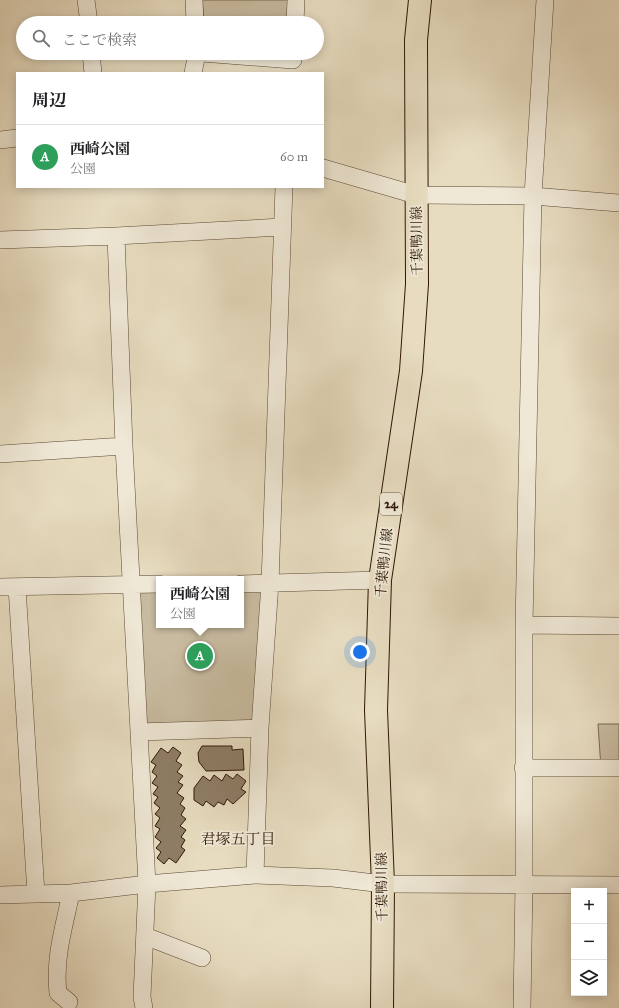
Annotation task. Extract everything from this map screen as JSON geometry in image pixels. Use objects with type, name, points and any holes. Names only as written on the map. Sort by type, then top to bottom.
[{"type":"main road","name":"千葉鴨川線","points":[[382,1008],[383,884],[376,710],[380,580],[411,371],[418,284],[416,195],[416,40],[420,0]]},
{"type":"street","points":[[86,0],[88,16]]},
{"type":"street","points":[[194,0],[195,16]]},
{"type":"street","points":[[295,16],[296,0]]},
{"type":"street","points":[[522,1008],[524,884],[524,625],[533,196],[545,0]]},
{"type":"street","points":[[92,60],[93,72]]},
{"type":"street","points":[[192,72],[195,60]]},
{"type":"street","points":[[273,60],[293,62]]},
{"type":"street","points":[[0,140],[16,138]]},
{"type":"street","points":[[324,168],[416,195],[533,196],[619,203]]},
{"type":"street","points":[[254,876],[260,728],[270,583],[284,188]]},
{"type":"street","points":[[0,240],[116,236],[282,227]]},
{"type":"street","points":[[116,236],[124,446],[147,884],[146,936],[142,997],[144,1008]]},
{"type":"street","points":[[0,454],[124,446]]},
{"type":"street","points":[[244,584],[380,580]]},
{"type":"street","points":[[0,587],[156,584]]},
{"type":"street","points":[[17,587],[36,894]]},
{"type":"street","points":[[524,625],[619,626]]},
{"type":"street","points":[[139,732],[260,728]]},
{"type":"street","points":[[523,768],[619,768]]},
{"type":"street","points":[[0,895],[71,893],[147,884],[254,876],[333,878],[383,884],[619,885]]},
{"type":"street","points":[[69,1002],[58,993],[56,976],[57,962],[71,893]]},
{"type":"street","points":[[146,936],[202,958]]},
{"type":"shaded area","points":[[202,0],[289,0],[288,16],[203,16]]},
{"type":"shaded area","points":[[270,583],[260,728],[139,732],[131,584],[156,584],[156,628],[244,628],[244,584]]},
{"type":"shaded area","points":[[598,724],[619,724],[619,768],[601,768]]},
{"type":"building","points":[[202,746],[232,746],[232,750],[243,749],[244,770],[206,771],[199,762],[198,753]]},
{"type":"building","points":[[173,747],[181,753],[176,761],[182,765],[177,772],[183,776],[178,782],[183,785],[177,793],[184,798],[180,804],[185,808],[181,815],[186,819],[180,826],[186,830],[181,837],[185,840],[181,847],[185,850],[176,863],[169,858],[164,864],[157,858],[161,852],[156,848],[161,842],[155,837],[160,829],[155,826],[160,818],[155,814],[160,808],[154,803],[158,797],[153,794],[158,787],[152,783],[157,776],[152,772],[156,765],[151,762],[161,748],[168,753]]},
{"type":"building","points":[[226,774],[233,779],[237,774],[246,781],[241,789],[246,792],[233,804],[227,799],[224,805],[218,802],[214,807],[206,801],[203,806],[194,800],[194,788],[203,776],[210,781],[214,775],[222,781]]},
{"type":"place","name":"西崎公園","points":[[200,656]]},
{"type":"district","name":"君塚五丁目","points":[[238,839]]}]
